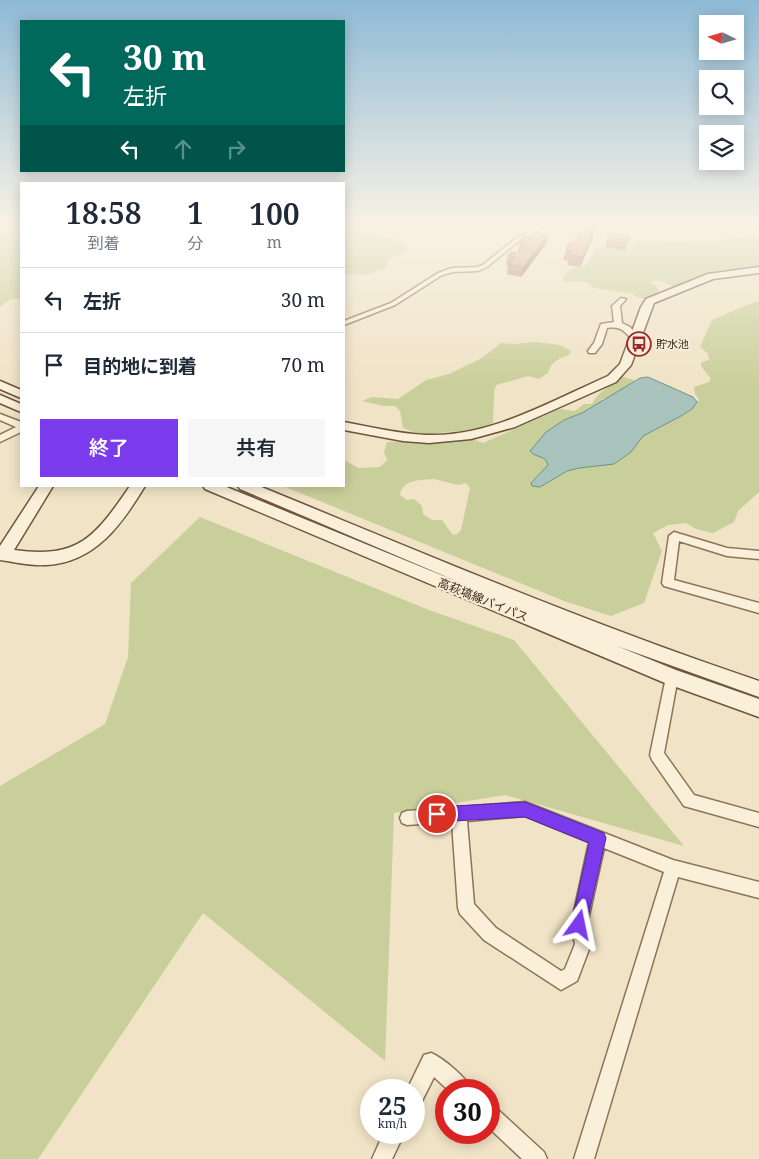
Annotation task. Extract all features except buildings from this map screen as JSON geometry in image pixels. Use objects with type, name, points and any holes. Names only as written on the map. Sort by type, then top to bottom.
[{"type":"street","points":[[345,322],[393,304],[435,277]]},
{"type":"street","points":[[345,426],[403,437],[429,439],[452,438],[490,431],[510,424],[612,379],[625,365],[646,307],[650,302],[662,295],[708,277]]},
{"type":"street","points":[[618,324],[616,306],[624,298]]},
{"type":"street","points":[[592,351],[598,344],[604,326],[618,324],[627,329],[635,338]]},
{"type":"street","points":[[0,386],[20,394]]},
{"type":"street","points":[[0,399],[20,408]]},
{"type":"street","points":[[0,417],[20,426]]},
{"type":"street","points":[[0,439],[20,429]]},
{"type":"street","points":[[45,487],[1,554],[46,559],[59,558],[79,551],[99,538],[110,527],[137,487]]},
{"type":"street","name":"高萩塙線バイパス","points":[[213,487],[385,552],[548,619],[672,677],[759,708]]},
{"type":"street","name":"高萩塙線バイパス","points":[[247,487],[385,552]]},
{"type":"street","points":[[759,555],[727,552],[674,536],[668,582],[759,608]]},
{"type":"street","name":"高萩塙線バイパス","points":[[548,619],[759,689]]},
{"type":"street","points":[[672,677],[657,755],[689,801],[759,820]]},
{"type":"street","points":[[407,818],[525,809],[673,868],[759,890]]},
{"type":"street","points":[[459,813],[466,908],[490,934],[561,981],[571,975],[583,944],[579,925],[598,838]]},
{"type":"street","points":[[584,1159],[673,868]]},
{"type":"street","points":[[422,1079],[431,1062],[450,1079]]},
{"type":"street","points":[[500,1125],[537,1159]]},
{"type":"street","points":[[382,1159],[389,1144]]},
{"type":"green space","points":[[0,277],[20,277],[20,299],[11,299],[0,307]]},
{"type":"green space","points":[[697,277],[677,288],[662,281],[650,283],[656,285],[659,292],[650,299],[639,298],[630,293],[593,288],[584,282],[568,282],[564,281],[563,278]]},
{"type":"green space","points":[[759,301],[759,492],[738,511],[734,522],[713,533],[696,529],[686,523],[668,525],[653,533],[662,551],[644,603],[611,616],[564,601],[285,487],[345,487],[345,461],[359,468],[380,467],[387,460],[384,452],[387,442],[475,440],[483,443],[560,409],[575,411],[584,404],[592,404],[598,395],[619,377],[634,380],[626,393],[602,399],[601,403],[695,403],[699,400],[695,394],[694,387],[709,382],[711,379],[701,366],[701,362],[709,360],[708,354],[700,347],[712,320]],"holes":[[[434,479],[458,485],[466,483],[470,488],[461,530],[456,535],[452,534],[442,520],[432,520],[423,514],[422,506],[414,499],[407,500],[400,495],[404,486],[418,480]]]},
{"type":"green space","points":[[536,342],[560,345],[571,351],[569,355],[553,363],[548,373],[539,379],[528,376],[496,385],[493,423],[479,430],[445,432],[433,435],[415,433],[403,428],[400,411],[395,406],[384,406],[362,401],[372,397],[398,399],[426,380],[449,374],[482,358],[501,343]]},
{"type":"green space","points":[[200,517],[429,610],[514,640],[684,846],[505,795],[394,813],[385,1061],[203,913],[38,1159],[0,1159],[0,786],[105,724],[128,657],[131,583]]},
{"type":"water","points":[[648,377],[693,397],[697,402],[692,409],[681,416],[643,436],[631,452],[614,464],[567,471],[540,487],[532,486],[531,483],[548,465],[545,459],[530,451],[546,432],[640,378]]},
{"type":"place","name":"貯水池","points":[[639,344]]},
{"type":"route","points":[[437,814],[525,809],[598,838],[579,925]]}]
